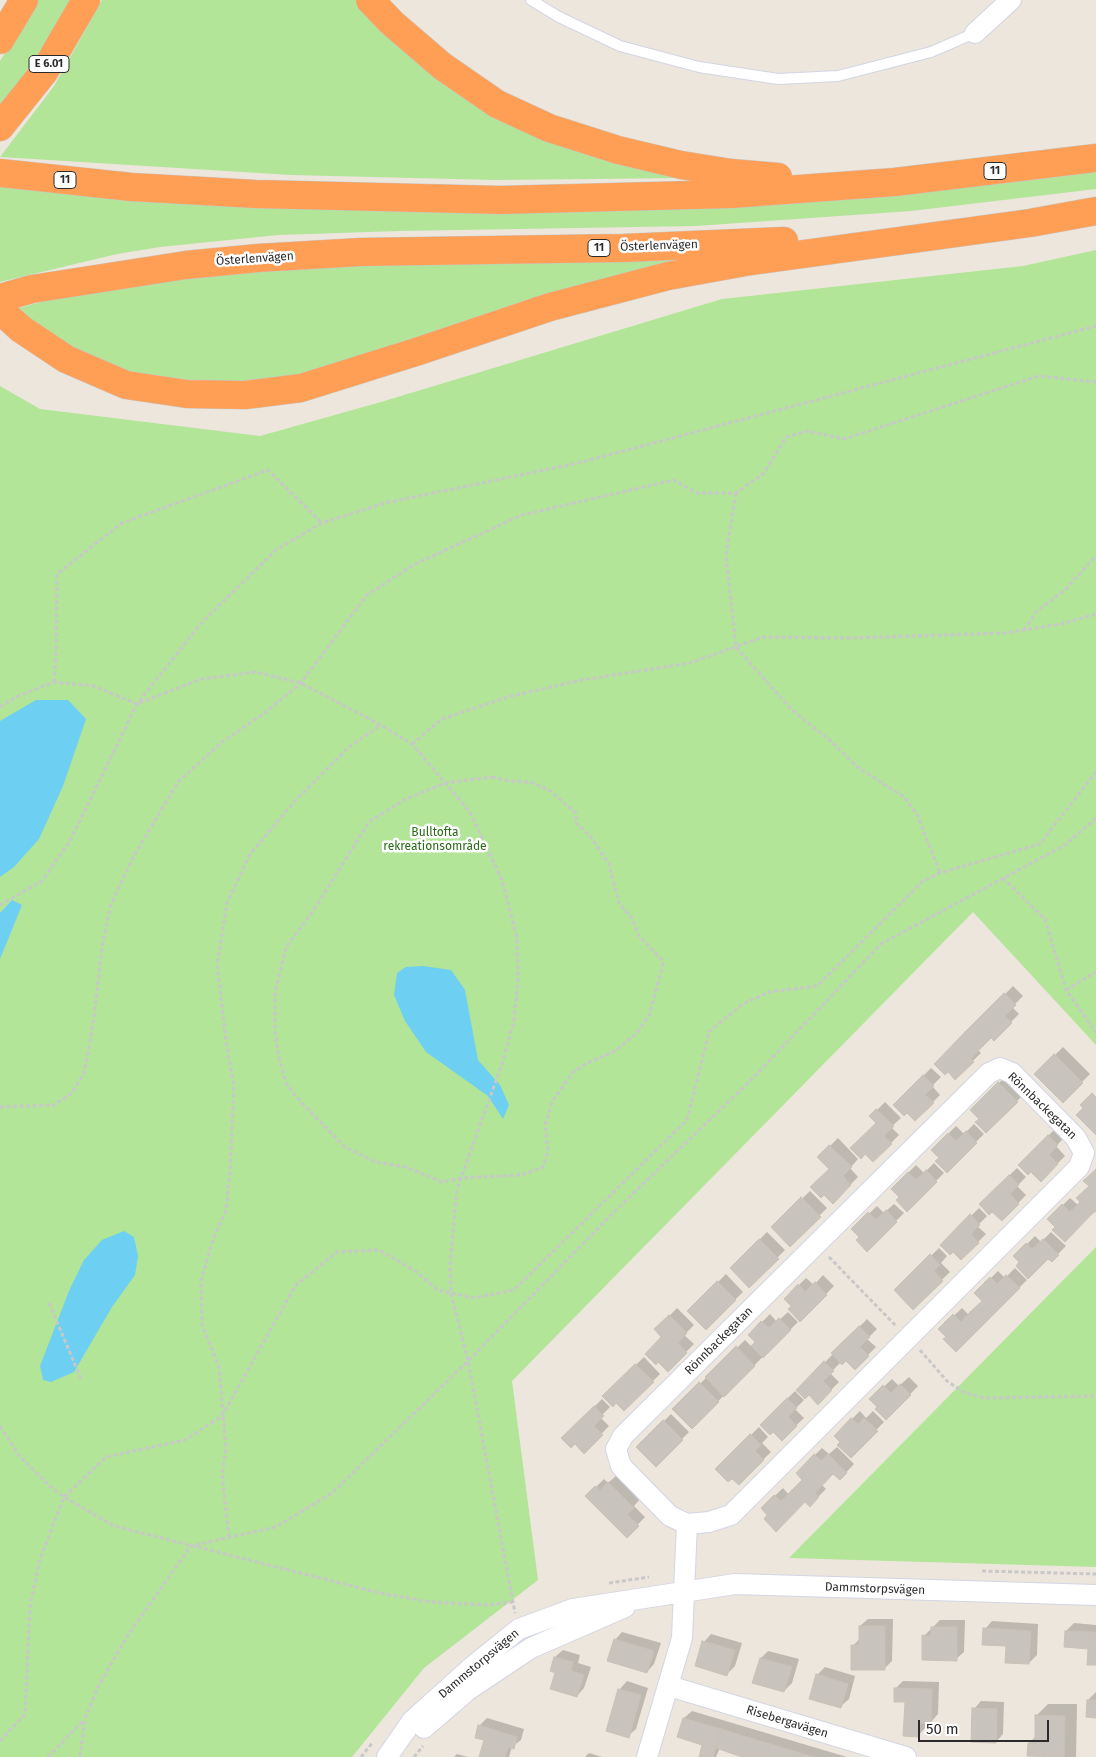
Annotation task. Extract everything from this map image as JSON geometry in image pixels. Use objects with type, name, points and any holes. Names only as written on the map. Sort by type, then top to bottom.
[{"type":"highway","points":[[0,40],[24,0]]},
{"type":"highway","name":"E 6.01","points":[[2,124],[44,72],[86,0]]},
{"type":"highway","points":[[370,0],[392,24],[442,66],[497,104],[549,128],[618,150],[731,173],[895,182]]},
{"type":"highway","name":"11","points":[[0,173],[130,187],[376,198],[502,200],[731,194],[895,182],[1096,158]]},
{"type":"highway","points":[[0,310],[20,330],[66,359],[126,385],[187,394],[245,395],[301,388],[420,351],[550,307],[659,278],[745,262],[1030,223],[1096,211]]},
{"type":"highway","name":"Österlenvägen","points":[[0,298],[32,289],[186,265],[342,253],[624,248],[811,240],[946,228],[1096,211]]},
{"type":"street","points":[[975,33],[1011,0]]},
{"type":"street","name":"Rönnbackegatan","points":[[1000,1068],[1012,1073],[1076,1138],[1084,1154],[1079,1167],[909,1338],[731,1515],[708,1522],[687,1524],[670,1516],[621,1466],[616,1449],[623,1436],[989,1073],[1000,1068]]},
{"type":"street","points":[[647,1757],[682,1638],[687,1524]]},
{"type":"street","name":"Dammstorpsvägen","points":[[388,1757],[468,1690],[531,1648],[654,1595],[735,1584],[1096,1595]]},
{"type":"street","name":"Risebergavägen","points":[[669,1686],[885,1754],[906,1757]]},
{"type":"lane","points":[[531,0],[559,17],[620,46],[699,67],[778,79],[838,76],[931,52],[975,33]]},
{"type":"path","points":[[0,905],[42,881],[70,841],[137,704],[202,622],[276,550],[322,524],[385,503],[578,463],[1096,326]]},
{"type":"path","points":[[0,1107],[54,1105],[72,1093],[84,1073],[93,1024],[103,941],[111,904],[134,856],[178,782],[222,742],[265,713],[301,683],[368,595],[415,564],[522,515],[674,480],[697,493],[736,493],[764,473],[786,437],[808,431],[844,439],[1039,376],[1096,382]]},
{"type":"path","points":[[54,682],[57,574],[122,523],[268,470],[322,524]]},
{"type":"path","points":[[736,493],[726,555],[736,647],[791,709],[832,742],[856,766],[904,798],[918,814],[940,873]]},
{"type":"path","points":[[1024,630],[1038,610],[1065,590],[1096,556]]},
{"type":"path","points":[[412,744],[442,719],[508,697],[582,680],[690,663],[763,637],[852,638],[1005,633],[1062,624],[1096,614]]},
{"type":"path","points":[[0,707],[16,697],[54,682],[94,686],[137,704],[201,679],[256,672],[301,683],[381,725],[412,744],[470,812],[502,880],[517,938],[518,980],[514,1020],[502,1064],[457,1189],[452,1247],[451,1293],[468,1361],[512,1602],[487,1605],[431,1602],[313,1577],[114,1526],[64,1497],[20,1457],[0,1426]]},
{"type":"path","points":[[229,1537],[222,1474],[226,1449],[219,1367],[202,1325],[201,1280],[214,1237],[226,1211],[230,1172],[234,1086],[227,1048],[217,965],[227,903],[250,854],[256,846],[295,801],[349,747],[381,725]]},
{"type":"path","points":[[0,1741],[26,1714],[30,1606],[40,1559],[64,1497],[106,1457],[185,1440],[222,1416],[296,1286],[338,1252],[379,1250],[414,1270],[438,1290],[474,1298],[514,1290],[687,1120],[710,1032],[743,1004],[769,992],[817,986],[922,882],[940,873],[1040,844],[1096,772]]},
{"type":"path","points":[[492,776],[510,782],[530,782],[549,790],[570,807],[576,813],[576,823],[591,838],[609,864],[619,903],[632,918],[639,936],[662,960],[662,973],[646,1021],[631,1040],[572,1073],[552,1102],[545,1125],[548,1152],[542,1168],[521,1175],[461,1178],[442,1182],[406,1167],[376,1162],[345,1147],[301,1102],[286,1082],[279,1058],[274,1016],[275,994],[286,947],[313,911],[369,822],[404,800],[445,783],[492,776]]},
{"type":"path","points":[[80,1757],[85,1719],[99,1685],[128,1635],[191,1546],[276,1527],[332,1493],[468,1361],[616,1210],[749,1082],[881,944],[1064,845],[1096,818]]},
{"type":"path","points":[[1003,878],[1045,919],[1066,990],[1096,1033]]},
{"type":"path","points":[[1066,990],[1096,972]]},
{"type":"path","points":[[816,1244],[909,1338],[947,1381],[965,1393],[985,1398],[1096,1396]]},
{"type":"path","points":[[49,1302],[82,1381]]},
{"type":"path","points":[[48,1757],[85,1719]]},
{"type":"path","points":[[414,1757],[425,1744]]},
{"type":"green space","points":[[38,0],[71,0],[15,91],[0,109],[0,61]]},
{"type":"green space","points":[[102,0],[359,0],[401,44],[684,178],[495,180],[291,175],[0,157],[54,86]]},
{"type":"green space","points":[[1096,169],[1096,189],[911,211],[696,226],[278,235],[160,247],[117,254],[0,282],[0,185],[212,200]]},
{"type":"green space","name":"Bulltofta rekreationsområde","points":[[1096,250],[1096,1045],[973,912],[512,1381],[538,1580],[424,1668],[352,1757],[0,1757],[0,386],[40,409],[260,436],[381,402],[722,299],[1023,266]]},
{"type":"green space","points":[[704,254],[386,353],[273,381],[159,382],[92,361],[12,310],[80,291],[240,267]]},
{"type":"green space","points":[[1096,1247],[1096,1567],[789,1558]]},
{"type":"water","points":[[36,700],[68,700],[86,719],[63,786],[39,839],[14,867],[0,877],[0,721]]},
{"type":"water","points":[[12,900],[22,905],[0,959],[0,913]]},
{"type":"water","points":[[423,966],[451,970],[465,990],[478,1060],[500,1085],[509,1105],[503,1119],[488,1096],[426,1052],[405,1021],[394,995],[397,973],[406,967]]},
{"type":"water","points":[[124,1231],[134,1237],[138,1256],[135,1275],[112,1307],[74,1372],[51,1382],[43,1380],[40,1366],[69,1291],[84,1260],[102,1240]]},
{"type":"building","points":[[1004,993],[1016,1005],[1005,1016],[1012,1023],[994,1041],[991,1038],[981,1048],[965,1032]]},
{"type":"building","points":[[965,1032],[981,1048],[971,1059],[974,1062],[955,1080],[948,1072],[945,1075],[934,1064]]},
{"type":"building","points":[[1054,1054],[1083,1083],[1063,1103],[1034,1074]]},
{"type":"building","points":[[923,1075],[934,1086],[925,1095],[934,1103],[915,1121],[907,1113],[904,1116],[893,1105]]},
{"type":"building","points":[[998,1082],[1018,1102],[986,1133],[975,1122],[979,1119],[970,1110]]},
{"type":"building","points":[[1092,1093],[1096,1097],[1096,1135],[1076,1115],[1083,1108],[1080,1105]]},
{"type":"building","points":[[876,1109],[894,1126],[884,1136],[892,1144],[873,1162],[865,1154],[861,1159],[850,1148],[876,1123],[869,1116]]},
{"type":"building","points":[[966,1131],[977,1143],[947,1173],[935,1161],[939,1158],[931,1150],[948,1133],[956,1141]]},
{"type":"building","points":[[1048,1135],[1058,1145],[1049,1155],[1058,1164],[1041,1182],[1031,1172],[1028,1175],[1018,1165]]},
{"type":"building","points":[[829,1145],[852,1167],[843,1176],[851,1185],[833,1204],[824,1195],[821,1198],[810,1187],[829,1169],[817,1157]]},
{"type":"building","points":[[1096,1169],[1096,1211],[1092,1214],[1076,1198],[1089,1186],[1083,1181]]},
{"type":"building","points":[[926,1170],[937,1182],[907,1212],[896,1200],[899,1197],[891,1189],[908,1172],[916,1180]]},
{"type":"building","points":[[1009,1175],[1019,1185],[1010,1194],[1019,1204],[1002,1221],[992,1212],[989,1215],[979,1204]]},
{"type":"building","points":[[801,1197],[821,1217],[790,1247],[771,1227]]},
{"type":"building","points":[[1080,1202],[1092,1214],[1065,1242],[1052,1230],[1055,1227],[1047,1219],[1062,1204],[1070,1212]]},
{"type":"building","points":[[886,1210],[897,1222],[867,1252],[856,1240],[859,1237],[851,1229],[868,1212],[876,1220]]},
{"type":"building","points":[[970,1214],[980,1225],[971,1234],[979,1243],[961,1260],[953,1252],[950,1255],[940,1245]]},
{"type":"building","points":[[759,1239],[779,1259],[749,1288],[730,1268]]},
{"type":"building","points":[[1043,1239],[1059,1255],[1052,1262],[1048,1259],[1028,1279],[1016,1266],[1019,1262],[1013,1256],[1026,1243],[1032,1249]]},
{"type":"building","points":[[930,1254],[940,1265],[934,1271],[943,1281],[913,1310],[894,1290]]},
{"type":"building","points":[[1006,1275],[1020,1288],[983,1325],[970,1312],[982,1301],[974,1293],[990,1277],[997,1284]]},
{"type":"building","points":[[717,1281],[736,1300],[706,1330],[687,1311]]},
{"type":"building","points":[[815,1282],[827,1295],[800,1322],[788,1309],[791,1306],[784,1299],[798,1284],[805,1292]]},
{"type":"building","points":[[970,1312],[983,1325],[956,1352],[943,1339],[946,1337],[938,1329],[953,1314],[961,1322]]},
{"type":"building","points":[[669,1315],[687,1333],[678,1343],[687,1353],[668,1372],[658,1362],[656,1365],[645,1354],[661,1337],[654,1329]]},
{"type":"building","points":[[779,1318],[791,1330],[763,1358],[751,1346],[755,1342],[748,1335],[761,1321],[769,1328]]},
{"type":"building","points":[[859,1326],[870,1337],[860,1347],[869,1356],[855,1370],[846,1361],[842,1365],[831,1353]]},
{"type":"building","points":[[736,1346],[755,1366],[724,1397],[705,1377]]},
{"type":"building","points":[[824,1361],[834,1371],[823,1381],[832,1390],[818,1405],[809,1395],[805,1399],[796,1390]]},
{"type":"building","points":[[635,1364],[654,1382],[624,1411],[616,1403],[613,1407],[602,1396]]},
{"type":"building","points":[[699,1382],[719,1402],[692,1429],[672,1409]]},
{"type":"building","points":[[900,1384],[911,1395],[886,1420],[875,1409],[877,1407],[869,1399],[883,1385],[891,1393]]},
{"type":"building","points":[[787,1398],[797,1408],[788,1417],[797,1426],[782,1441],[773,1432],[770,1435],[760,1425]]},
{"type":"building","points":[[594,1406],[604,1416],[594,1426],[603,1435],[584,1454],[575,1444],[571,1448],[561,1438]]},
{"type":"building","points":[[851,1418],[858,1424],[864,1418],[878,1431],[851,1458],[837,1445],[840,1442],[834,1436]]},
{"type":"building","points":[[663,1420],[683,1440],[656,1467],[636,1447]]},
{"type":"building","points":[[750,1434],[761,1445],[755,1451],[764,1460],[739,1485],[732,1479],[728,1482],[715,1469]]},
{"type":"building","points":[[814,1454],[821,1461],[828,1454],[847,1473],[840,1480],[833,1474],[815,1493],[819,1497],[810,1507],[792,1490],[802,1480],[796,1473]]},
{"type":"building","points":[[608,1482],[634,1508],[627,1514],[639,1526],[627,1538],[585,1496],[595,1486],[600,1490]]},
{"type":"building","points":[[792,1490],[805,1502],[776,1532],[764,1519],[767,1515],[761,1508],[774,1495],[781,1501]]},
{"type":"building","points":[[859,1626],[885,1626],[885,1670],[851,1670],[851,1645],[859,1645]]},
{"type":"building","points":[[931,1627],[957,1627],[957,1661],[922,1660],[922,1635],[931,1636]]},
{"type":"building","points":[[983,1628],[1031,1631],[1029,1664],[1005,1663],[1006,1646],[982,1645]]},
{"type":"building","points":[[1065,1631],[1096,1632],[1096,1665],[1087,1665],[1088,1649],[1064,1647]]},
{"type":"building","points":[[614,1639],[654,1651],[647,1673],[607,1661]]},
{"type":"building","points":[[702,1641],[735,1650],[727,1676],[695,1666]]},
{"type":"building","points":[[554,1657],[573,1662],[571,1671],[584,1675],[577,1697],[550,1689],[555,1673],[550,1671]]},
{"type":"building","points":[[760,1658],[792,1667],[784,1692],[752,1683]]},
{"type":"building","points":[[816,1674],[848,1684],[841,1708],[809,1699]]},
{"type":"building","points":[[894,1688],[932,1689],[931,1723],[919,1723],[918,1737],[903,1736],[905,1702],[894,1702]]},
{"type":"building","points":[[618,1689],[641,1695],[629,1738],[606,1731]]},
{"type":"building","points":[[1087,1700],[1096,1700],[1096,1718],[1086,1717]]},
{"type":"building","points":[[972,1708],[997,1709],[996,1743],[971,1742]]},
{"type":"building","points":[[1035,1715],[1065,1716],[1064,1757],[1027,1756],[1028,1743],[1035,1743]]},
{"type":"building","points":[[683,1718],[721,1729],[713,1757],[699,1757],[702,1745],[677,1737]]},
{"type":"building","points":[[478,1725],[517,1737],[514,1749],[508,1747],[505,1757],[479,1757],[484,1740],[475,1738]]},
{"type":"building","points":[[721,1729],[770,1744],[766,1757],[742,1757],[716,1748]]},
{"type":"building","points":[[770,1744],[814,1757],[766,1757]]}]
